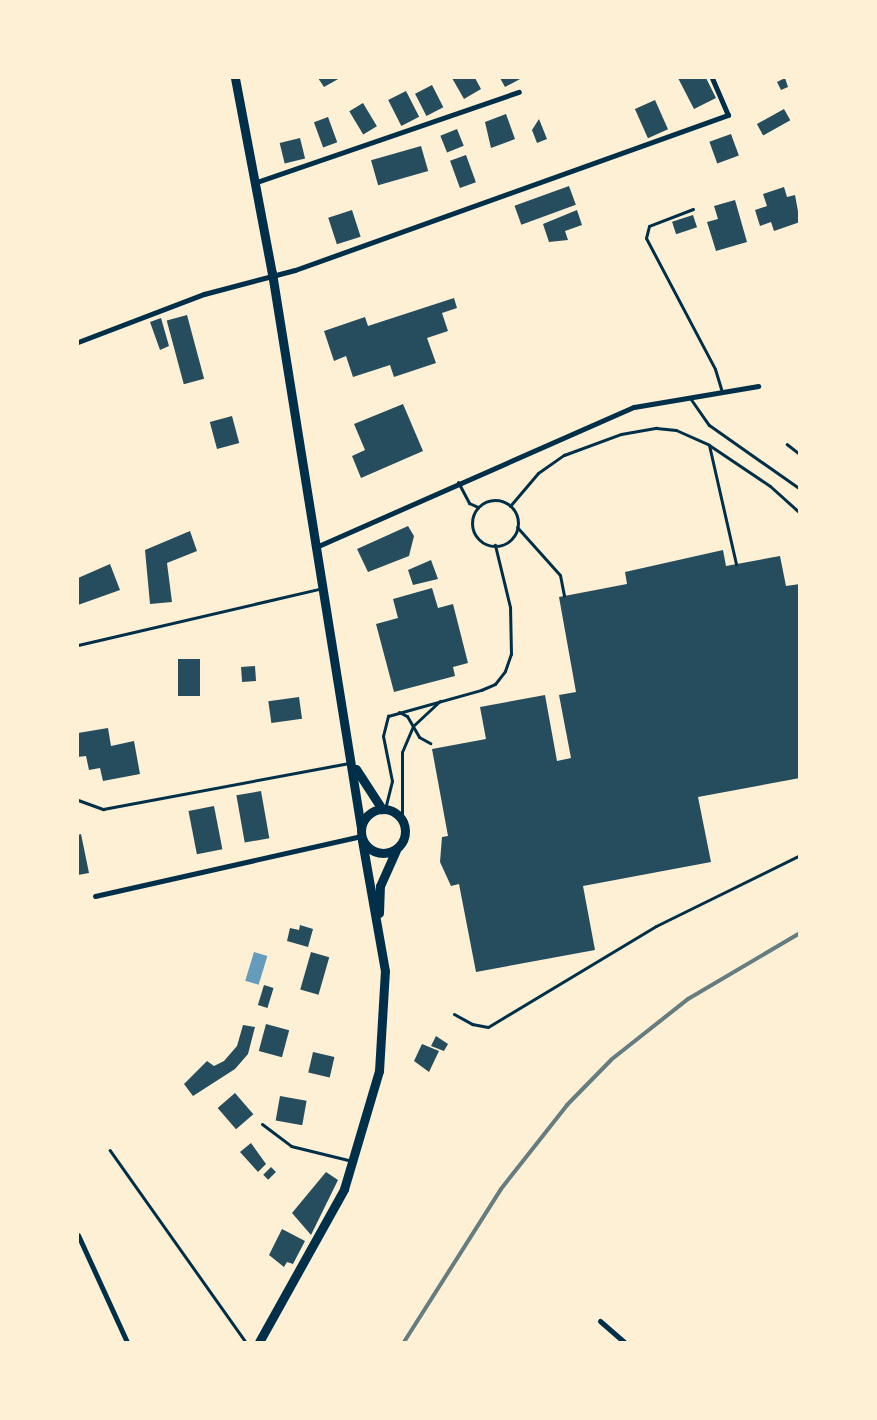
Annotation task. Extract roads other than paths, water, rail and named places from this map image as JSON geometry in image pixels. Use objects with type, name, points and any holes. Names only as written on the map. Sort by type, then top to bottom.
[{"type":"main road","points":[[235,78],[272,273],[353,762],[361,834],[385,971],[384,1038],[355,1162],[334,1211],[259,1342]]},
{"type":"main road","points":[[353,762],[384,809],[402,819],[406,833],[380,886],[378,923]]},
{"type":"main road","points":[[361,834],[368,814],[384,809]]},
{"type":"main road","points":[[361,834],[376,853],[396,850]]},
{"type":"street","points":[[78,342],[204,294],[272,273],[295,270],[728,115],[712,78]]},
{"type":"street","points":[[254,183],[519,92]]},
{"type":"street","points":[[316,547],[458,482],[634,407],[758,386]]},
{"type":"street","points":[[95,896],[361,834]]},
{"type":"street","points":[[78,1235],[128,1342]]},
{"type":"street","points":[[600,1321],[624,1342]]},
{"type":"lane","points":[[693,209],[649,226],[646,238],[715,370],[722,392]]},
{"type":"lane","points":[[690,398],[709,425],[800,489]]},
{"type":"lane","points":[[510,506],[538,473],[564,455],[621,434],[671,430],[709,445],[770,486],[800,513]]},
{"type":"lane","points":[[709,445],[736,564]]},
{"type":"lane","points":[[458,482],[469,504],[479,507]]},
{"type":"lane","points":[[510,506],[493,500],[479,507],[472,518],[474,533],[495,545],[507,542],[517,527]]},
{"type":"lane","points":[[510,506],[517,527],[560,575],[564,596]]},
{"type":"lane","points":[[384,809],[392,781],[383,736],[386,720],[395,712],[441,701],[495,684],[506,671],[511,654],[510,607],[495,545]]},
{"type":"lane","points":[[78,645],[323,588]]},
{"type":"lane","points":[[402,819],[400,769],[413,726],[441,701]]},
{"type":"lane","points":[[395,712],[407,716],[419,737],[430,743]]},
{"type":"lane","points":[[78,800],[103,809],[353,762]]},
{"type":"lane","points":[[454,1014],[472,1024],[488,1027],[656,926],[800,855]]},
{"type":"lane","points":[[262,1124],[291,1146],[355,1162]]},
{"type":"water","points":[[254,952],[267,956],[259,985],[245,981]]},
{"type":"railway","points":[[404,1342],[501,1189],[567,1105],[612,1059],[688,999],[800,933]]}]
